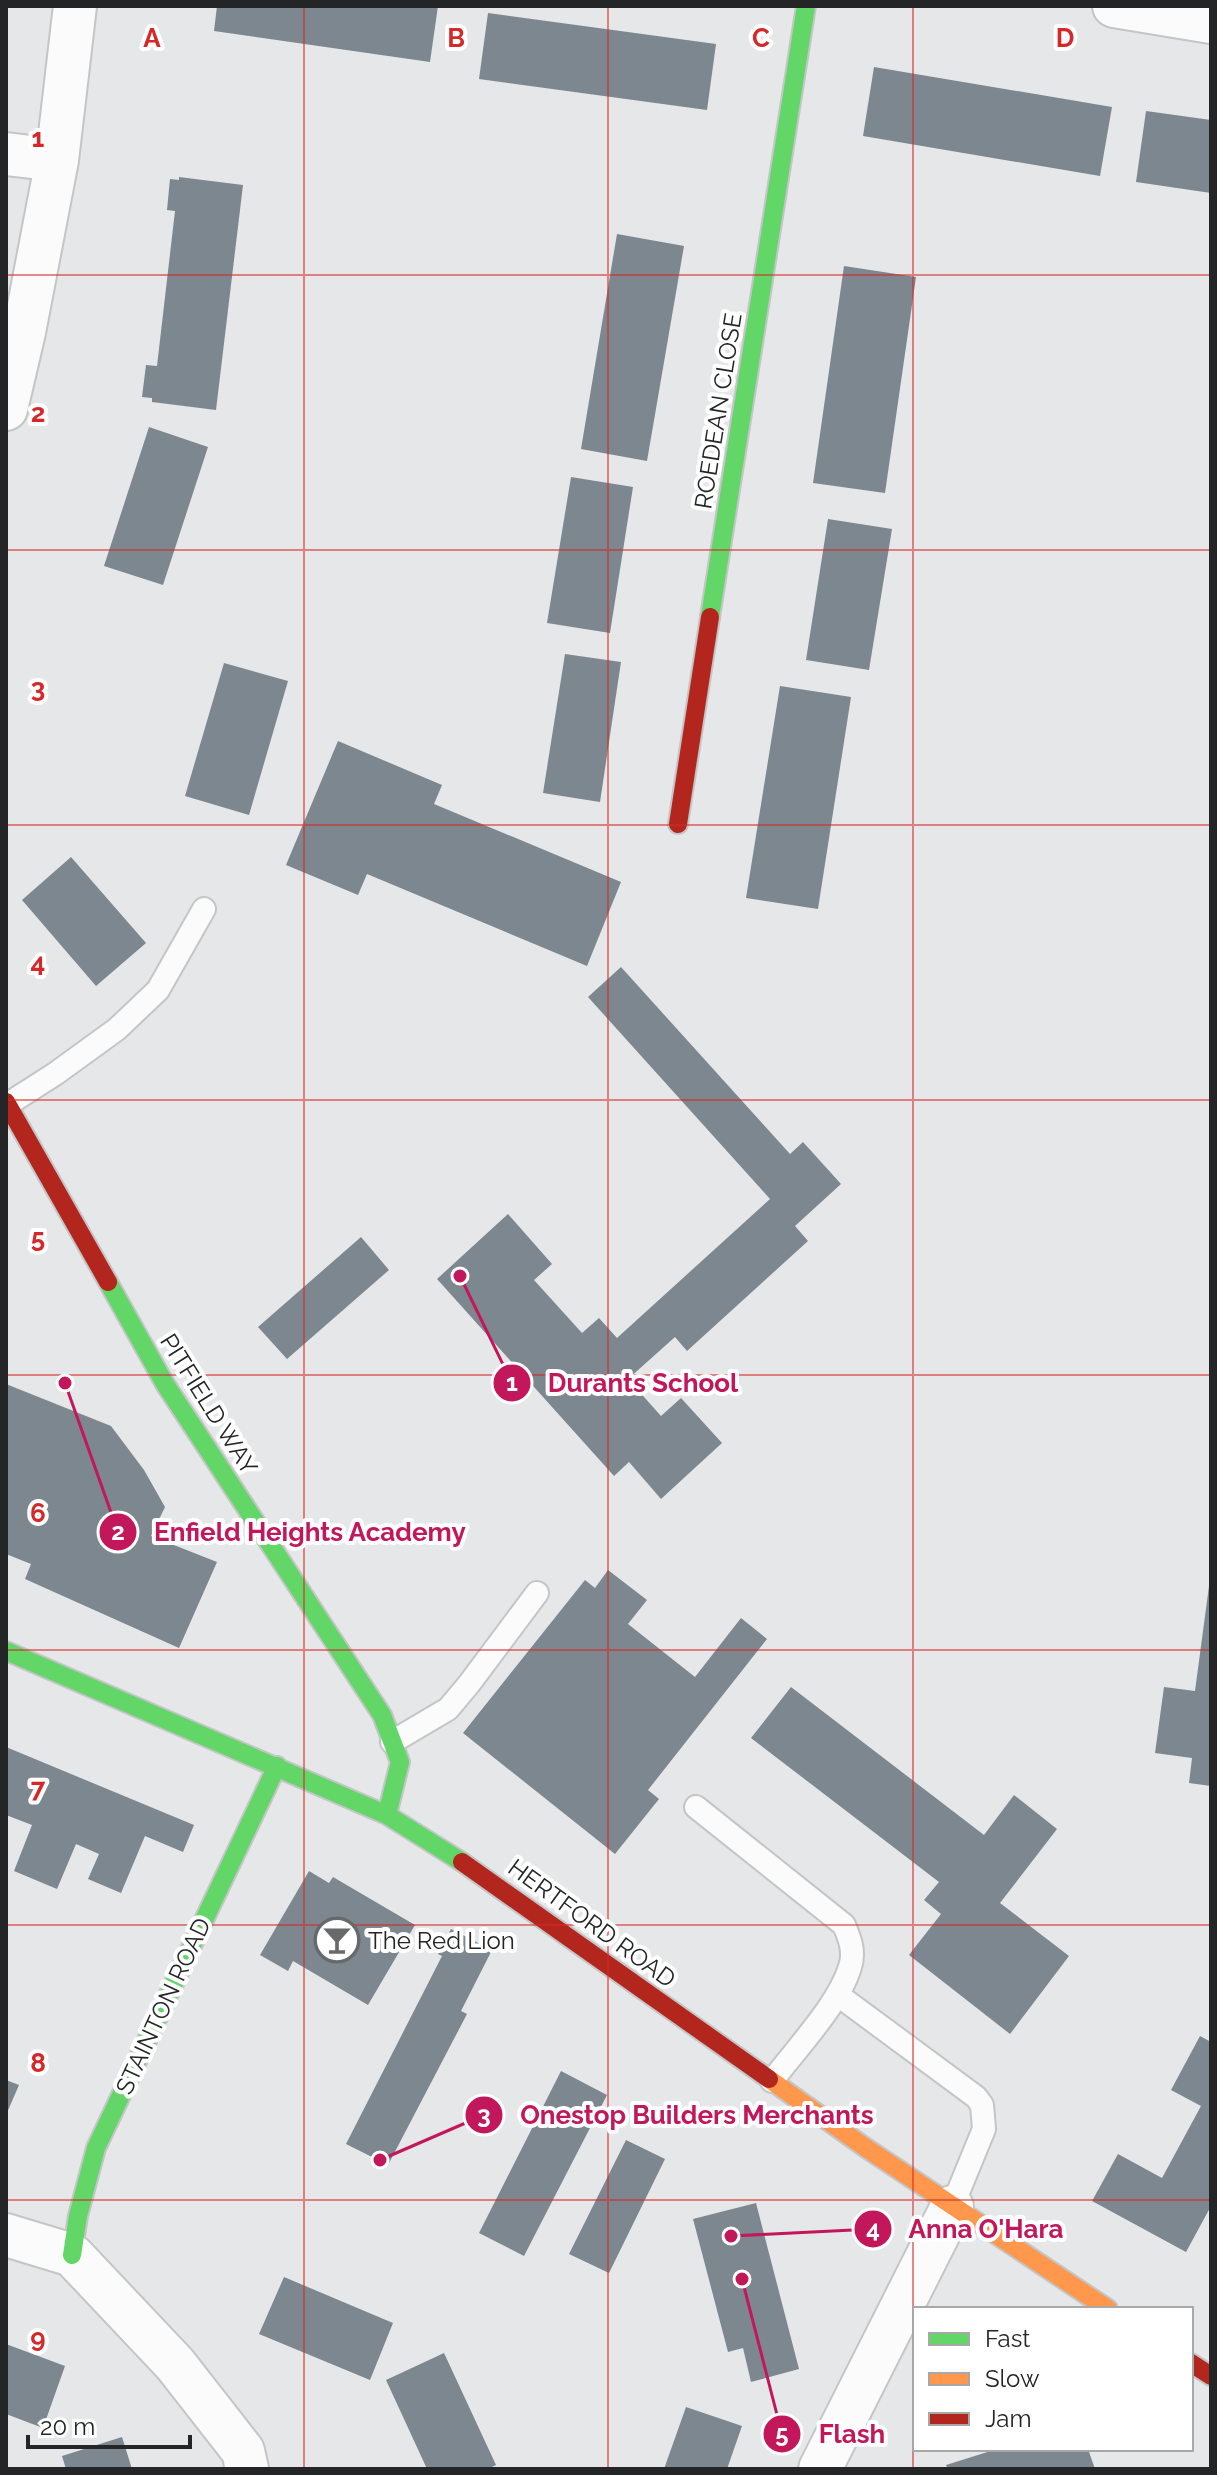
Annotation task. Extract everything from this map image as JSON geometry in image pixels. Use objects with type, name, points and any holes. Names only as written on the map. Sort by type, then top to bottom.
[{"type":"street","points":[[6,409],[57,160],[75,6]]},
{"type":"street","name":"ROEDEAN CLOSE","points":[[678,824],[806,6]]},
{"type":"street","points":[[1114,6],[1211,22]]},
{"type":"street","points":[[6,154],[57,160]]},
{"type":"street","name":"PITFIELD WAY","points":[[7,1103],[165,1384],[382,1715],[400,1762],[387,1815]]},
{"type":"street","name":"HERTFORD ROAD","points":[[6,1651],[387,1815],[480,1873],[952,2207],[1105,2307]]},
{"type":"street","name":"STAINTON ROAD","points":[[72,2255],[78,2216],[96,2148],[277,1766]]},
{"type":"street","points":[[820,2469],[952,2207]]},
{"type":"street","points":[[6,2235],[72,2255],[175,2364],[243,2451],[247,2469]]},
{"type":"street","points":[[1193,2364],[1211,2376]]},
{"type":"lane","points":[[7,1103],[55,1074],[117,1029],[158,990],[204,909]]},
{"type":"lane","points":[[392,1742],[448,1709],[537,1593]]},
{"type":"lane","points":[[696,1807],[844,1925],[852,1944],[851,1966],[838,1995],[772,2081]]},
{"type":"lane","points":[[838,1995],[976,2097],[982,2105],[984,2129],[952,2207]]},
{"type":"building","points":[[217,6],[438,6],[430,62],[214,31]]},
{"type":"building","points":[[488,13],[716,44],[707,110],[479,79]]},
{"type":"building","points":[[874,67],[1112,107],[1100,176],[863,136]]},
{"type":"building","points":[[1146,111],[1211,120],[1211,193],[1136,182]]},
{"type":"building","points":[[179,177],[243,185],[216,410],[152,402],[152,398],[142,397],[146,365],[157,366],[175,211],[167,210],[170,179],[179,180]]},
{"type":"building","points":[[617,234],[684,246],[647,461],[581,449]]},
{"type":"building","points":[[844,266],[916,277],[885,493],[813,483]]},
{"type":"building","points":[[149,427],[208,447],[163,585],[104,566]]},
{"type":"building","points":[[571,477],[633,487],[610,633],[547,623]]},
{"type":"building","points":[[828,519],[892,529],[869,670],[806,660]]},
{"type":"building","points":[[565,654],[621,662],[600,802],[543,793]]},
{"type":"building","points":[[224,663],[288,681],[249,815],[185,796]]},
{"type":"building","points":[[780,686],[851,697],[818,909],[746,898]]},
{"type":"building","points":[[338,741],[442,785],[434,804],[621,882],[587,966],[367,874],[358,895],[286,865]]},
{"type":"building","points":[[71,857],[146,943],[96,986],[22,900]]},
{"type":"building","points":[[621,967],[790,1154],[803,1142],[841,1184],[795,1226],[808,1241],[687,1351],[675,1337],[628,1379],[661,1416],[681,1398],[722,1443],[661,1499],[629,1462],[614,1476],[437,1279],[508,1214],[552,1264],[534,1280],[582,1333],[599,1318],[617,1338],[770,1199],[588,997]]},
{"type":"building","points":[[361,1237],[389,1270],[287,1359],[258,1327]]},
{"type":"building","points":[[6,1384],[111,1426],[144,1470],[165,1507],[151,1536],[217,1562],[179,1648],[25,1579],[31,1564],[6,1554]]},
{"type":"building","points":[[608,1570],[647,1600],[628,1624],[695,1677],[741,1618],[767,1639],[648,1790],[659,1799],[615,1854],[463,1733],[585,1580],[595,1588]]},
{"type":"building","points":[[1209,1586],[1211,1786],[1189,1783],[1192,1758],[1155,1753],[1164,1687],[1195,1691]]},
{"type":"building","points":[[791,1687],[984,1835],[1014,1795],[1057,1829],[1000,1903],[1069,1956],[1010,2034],[909,1955],[941,1914],[924,1900],[939,1882],[751,1738]]},
{"type":"building","points":[[6,1747],[194,1825],[183,1852],[145,1836],[121,1893],[88,1879],[99,1854],[76,1844],[57,1889],[14,1871],[32,1825],[6,1815]]},
{"type":"building","name":"The Red Lion","points":[[309,1871],[329,1883],[333,1877],[415,1925],[368,2005],[293,1961],[288,1971],[260,1955]]},
{"type":"building","points":[[451,1929],[492,1950],[461,2011],[467,2014],[388,2165],[346,2144],[442,1956],[438,1954]]},
{"type":"building","points":[[1200,2036],[1211,2042],[1211,2206],[1186,2252],[1092,2201],[1118,2154],[1162,2178],[1201,2106],[1171,2090]]},
{"type":"building","points":[[561,2071],[607,2095],[524,2256],[479,2233]]},
{"type":"building","points":[[6,2080],[19,2085],[6,2115]]},
{"type":"building","points":[[626,2140],[665,2159],[609,2273],[569,2254]]},
{"type":"building","points":[[756,2203],[799,2369],[751,2382],[743,2348],[728,2352],[693,2219]]},
{"type":"building","points":[[284,2277],[393,2323],[370,2380],[259,2334]]},
{"type":"building","points":[[6,2344],[65,2366],[43,2428],[6,2414]]},
{"type":"building","points":[[444,2353],[496,2465],[488,2469],[427,2469],[386,2380]]},
{"type":"building","points":[[686,2407],[742,2426],[727,2469],[664,2469]]},
{"type":"building","points":[[122,2437],[132,2469],[66,2469],[62,2456]]},
{"type":"building","points":[[991,2451],[1089,2451],[1095,2469],[948,2469],[946,2465]]},
{"type":"traffic: fast","points":[[710,617],[806,6]]},
{"type":"traffic: fast","points":[[108,1282],[165,1384],[382,1715],[400,1762],[387,1815]]},
{"type":"traffic: fast","points":[[6,1651],[387,1815],[462,1862]]},
{"type":"traffic: fast","points":[[72,2255],[78,2216],[96,2148],[277,1766]]},
{"type":"traffic: slow","points":[[769,2079],[866,2148],[1105,2307]]},
{"type":"traffic: jam","points":[[678,824],[710,617]]},
{"type":"traffic: jam","points":[[6,1102],[108,1282]]},
{"type":"traffic: jam","points":[[462,1862],[769,2079]]},
{"type":"traffic: jam","points":[[1193,2364],[1211,2376]]},
{"type":"place","name":"Durants School","points":[[460,1276]]},
{"type":"place","name":"Enfield Heights Academy","points":[[65,1383]]},
{"type":"place","name":"The Red Lion","points":[[337,1940]]},
{"type":"place","name":"Onestop Builders Merchants","points":[[380,2160]]},
{"type":"place","name":"Anna O'Hara","points":[[731,2236]]},
{"type":"place","name":"Flash","points":[[742,2279]]}]
